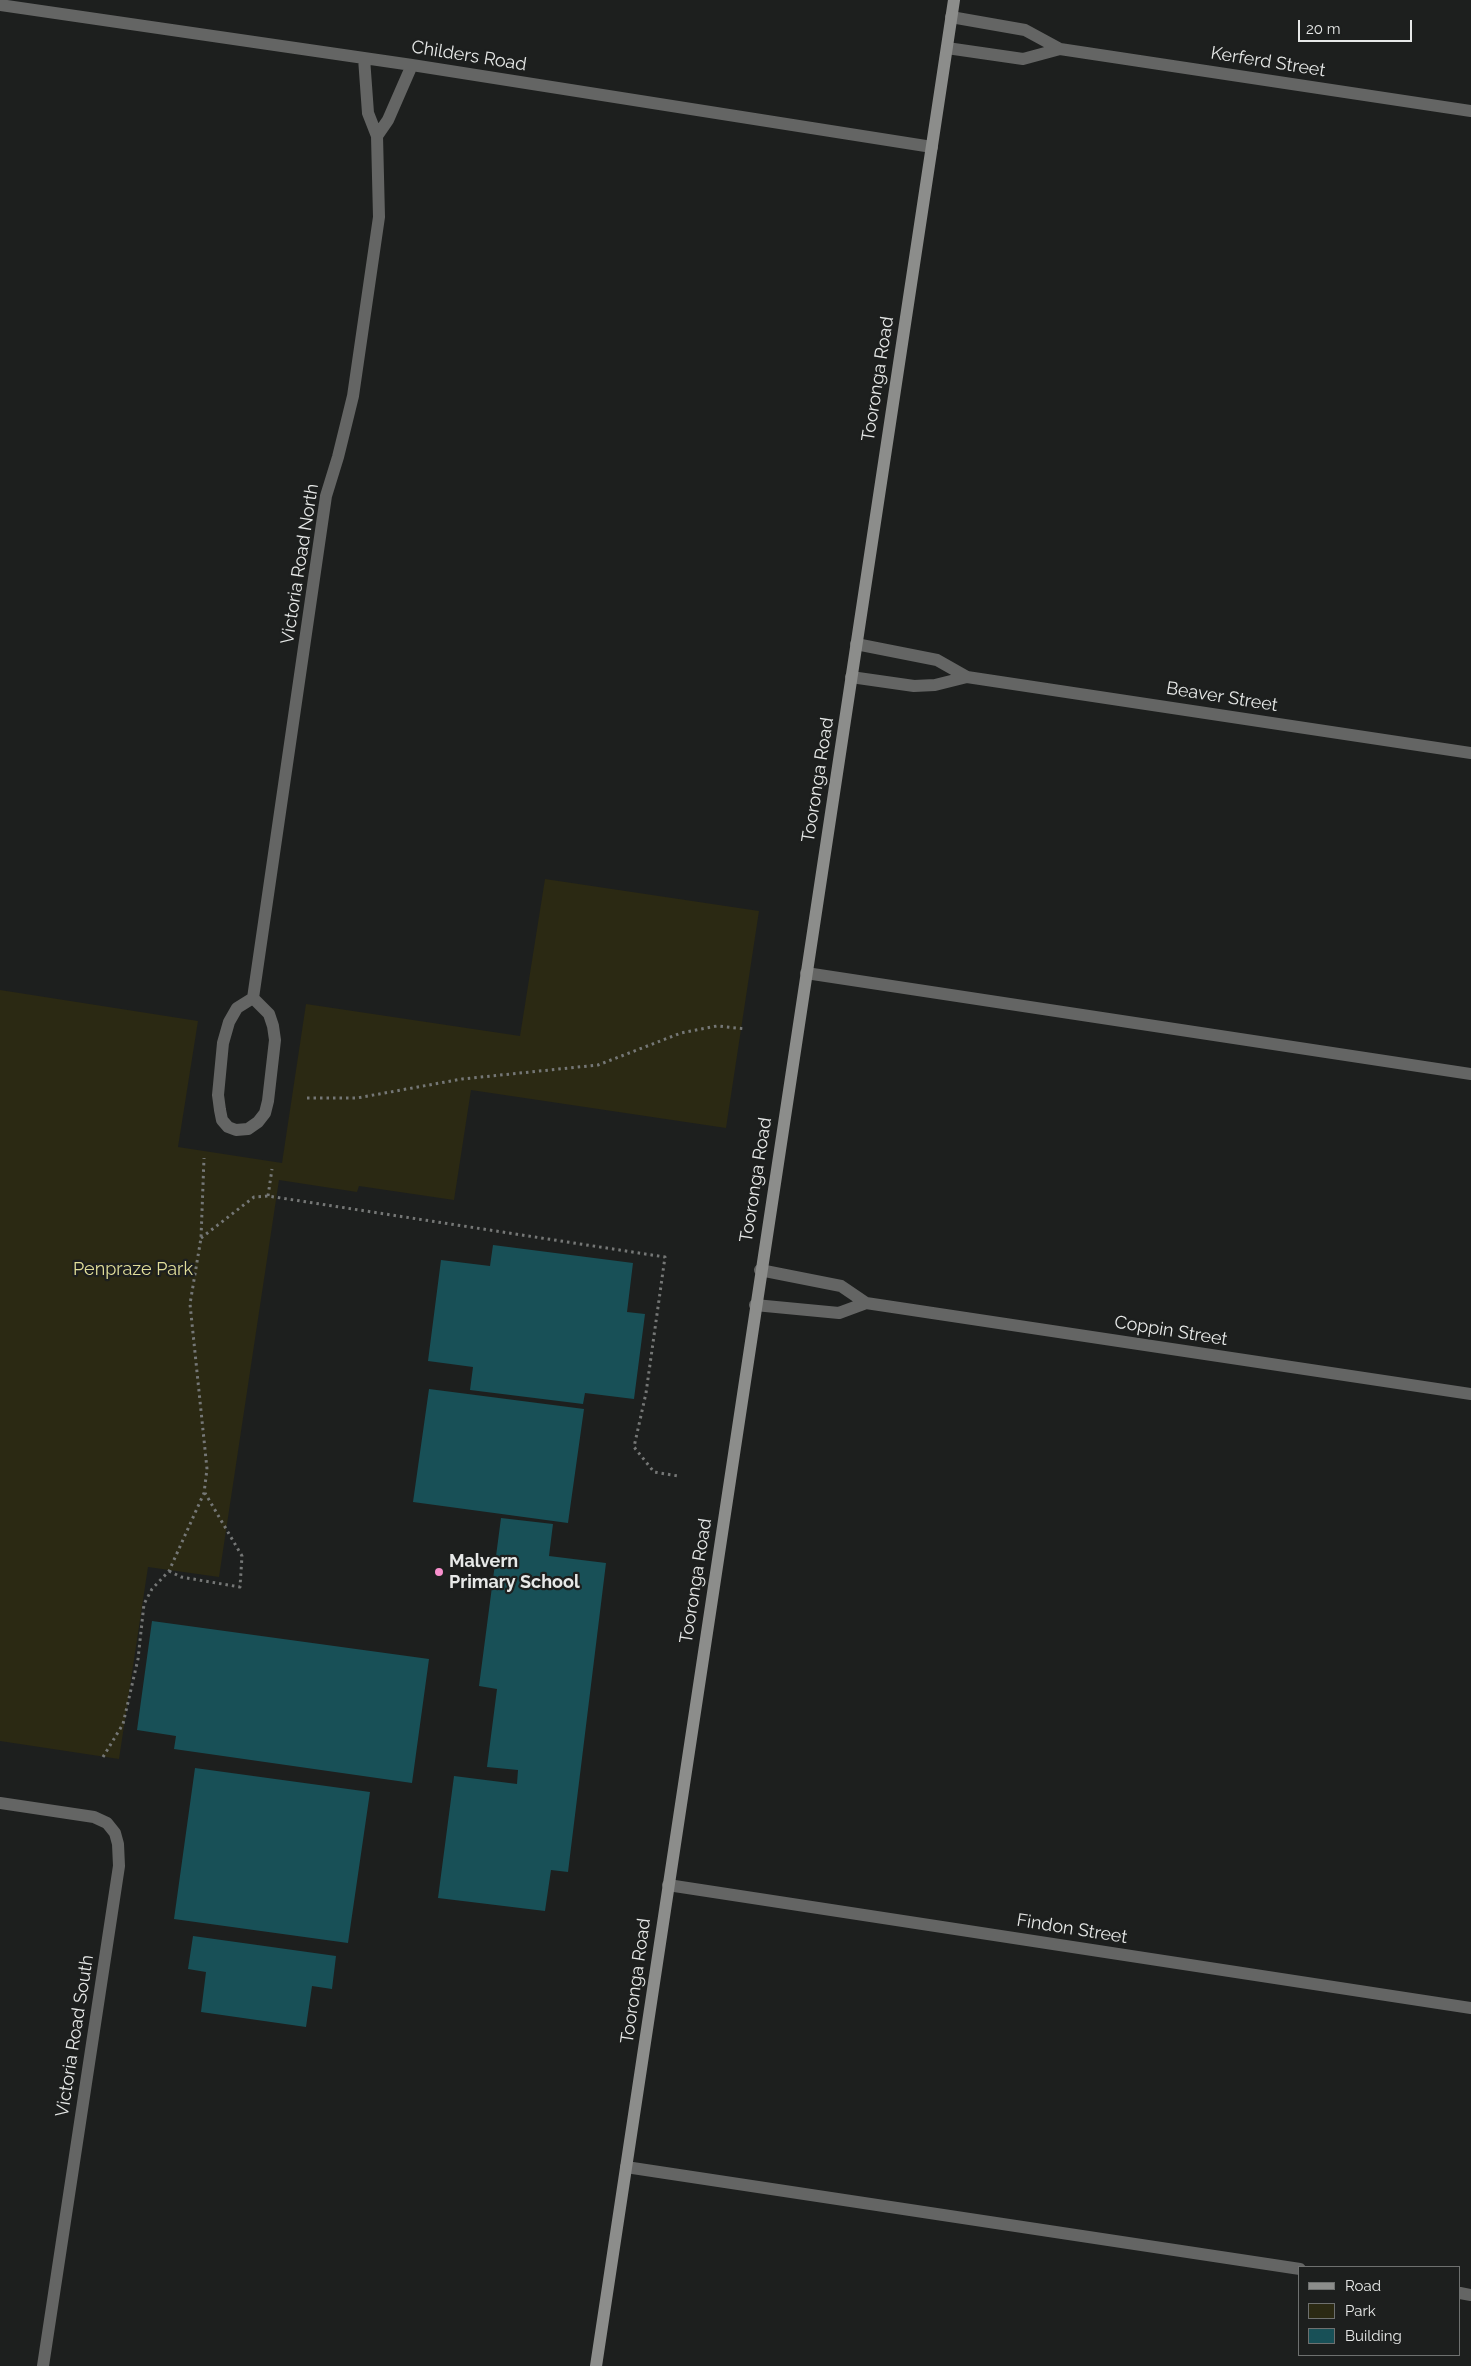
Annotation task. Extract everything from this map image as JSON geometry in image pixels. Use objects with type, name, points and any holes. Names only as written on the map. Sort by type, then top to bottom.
[{"type":"main road","name":"Tooronga Road","points":[[596,2366],[760,1270],[954,0]]},
{"type":"street","name":"Childers Road","points":[[0,5],[412,65],[932,146]]},
{"type":"street","name":"Kerferd Street","points":[[951,17],[1025,30],[1060,49],[1471,111]]},
{"type":"street","name":"Kerferd Street","points":[[947,48],[1023,60],[1060,49]]},
{"type":"street","name":"Victoria Road North","points":[[253,998],[326,496],[353,396],[380,217],[378,136],[368,113],[364,58]]},
{"type":"street","points":[[378,136],[388,120],[412,65]]},
{"type":"street","name":"Beaver Street","points":[[856,644],[937,660],[967,677],[1471,753]]},
{"type":"street","name":"Beaver Street","points":[[851,677],[914,686],[935,685],[967,677]]},
{"type":"street","points":[[806,973],[1471,1074]]},
{"type":"street","points":[[253,998],[269,1014],[273,1026],[275,1040],[268,1101],[265,1113],[258,1122],[248,1129],[236,1130],[228,1127],[222,1120],[220,1110],[218,1095],[223,1043],[229,1022],[237,1008],[253,998]]},
{"type":"street","name":"Coppin Street","points":[[760,1270],[841,1286],[866,1303],[1471,1394]]},
{"type":"street","name":"Coppin Street","points":[[755,1305],[839,1313],[866,1303]]},
{"type":"street","name":"Victoria Road South","points":[[0,1803],[94,1817],[107,1823],[115,1833],[118,1844],[119,1866],[43,2366]]},
{"type":"street","name":"Findon Street","points":[[668,1884],[1471,2008]]},
{"type":"street","points":[[626,2167],[1298,2269]]},
{"type":"path","points":[[307,1098],[357,1098],[462,1079],[598,1065],[681,1033],[717,1026],[746,1029]]},
{"type":"path","points":[[103,1757],[123,1724],[138,1659],[144,1604],[152,1588],[169,1571],[204,1493],[207,1469],[190,1304],[201,1238],[204,1158]]},
{"type":"path","points":[[268,1196],[272,1169]]},
{"type":"path","points":[[201,1238],[254,1197],[268,1196],[665,1257],[646,1393],[634,1447],[654,1472],[678,1476]]},
{"type":"path","points":[[169,1571],[181,1577],[240,1587],[242,1556],[204,1493]]},
{"type":"green space","name":"Penpraze Park","points":[[545,879],[759,911],[726,1128],[471,1090],[454,1200],[359,1186],[357,1192],[279,1180],[219,1577],[148,1567],[119,1759],[0,1741],[0,990],[198,1021],[178,1147],[282,1163],[306,1004],[520,1036]]},
{"type":"building","points":[[493,1245],[633,1263],[627,1312],[645,1314],[634,1399],[585,1393],[583,1404],[470,1390],[473,1367],[428,1361],[441,1260],[490,1266]]},
{"type":"building","points":[[429,1389],[584,1409],[568,1523],[413,1502]]},
{"type":"building","points":[[501,1518],[553,1524],[549,1556],[606,1563],[568,1872],[551,1870],[545,1911],[438,1898],[454,1776],[517,1784],[518,1770],[487,1767],[497,1689],[479,1686]]},
{"type":"building","points":[[152,1621],[429,1659],[412,1783],[174,1749],[176,1736],[137,1730]]},
{"type":"building","points":[[195,1768],[370,1792],[348,1943],[174,1919]]},
{"type":"building","points":[[193,1936],[336,1956],[332,1989],[312,1986],[306,2027],[201,2012],[206,1972],[188,1969]]},
{"type":"place","name":"Malvern Primary School","points":[[439,1572]]}]
